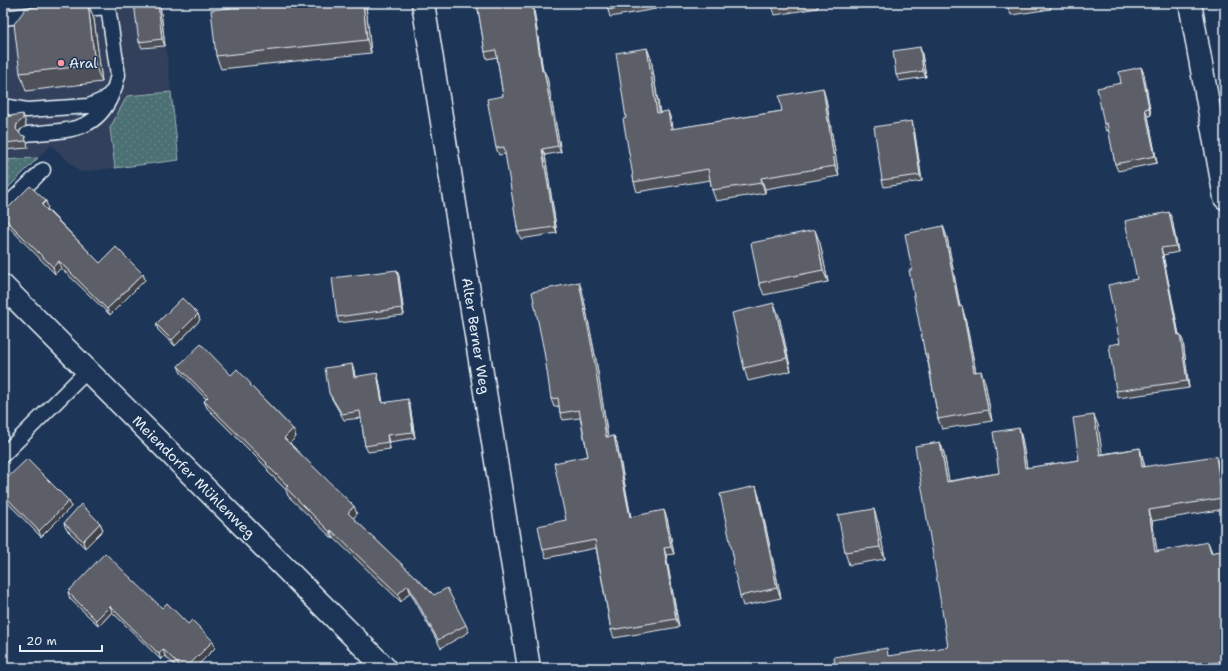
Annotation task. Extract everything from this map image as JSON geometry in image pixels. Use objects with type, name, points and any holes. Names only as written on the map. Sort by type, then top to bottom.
[{"type":"street","name":"Alter Berner Weg","points":[[423,3],[529,668]]},
{"type":"street","points":[[1190,3],[1225,198]]},
{"type":"street","name":"Meiendorfer Mühlenweg","points":[[3,286],[385,668]]},
{"type":"lane","points":[[3,18],[108,5],[118,75],[108,105],[93,121],[82,126],[70,129],[27,134]]},
{"type":"lane","points":[[3,106],[27,110],[89,106],[105,99],[114,90]]},
{"type":"lane","points":[[3,208],[43,170]]},
{"type":"lane","points":[[3,455],[88,370]]},
{"type":"shaded area","points":[[3,3],[161,3],[179,160],[80,172],[51,145],[3,193]]},
{"type":"green space","points":[[171,92],[179,160],[115,168],[110,128],[127,96]]},
{"type":"green space","points":[[38,158],[3,193],[3,160]]},
{"type":"building","name":"Aral","points":[[68,3],[88,3],[95,65],[20,73],[14,24],[26,8]]},
{"type":"building","points":[[134,3],[158,3],[162,39],[139,42]]},
{"type":"building","points":[[274,3],[363,3],[367,40],[216,56],[211,10]]},
{"type":"building","points":[[477,3],[532,3],[542,71],[544,71],[558,146],[542,149],[555,227],[518,232],[504,147],[496,148],[487,99],[503,96],[496,50],[485,52]]},
{"type":"building","points":[[607,3],[651,3],[608,10]]},
{"type":"building","points":[[1006,3],[1017,3],[1007,5]]},
{"type":"building","points":[[920,47],[923,71],[896,75],[893,51]]},
{"type":"building","points":[[647,48],[657,113],[668,111],[671,129],[782,111],[779,96],[823,88],[835,166],[761,178],[762,183],[712,190],[708,169],[634,182],[623,119],[626,118],[616,53]]},
{"type":"building","points":[[1141,67],[1149,108],[1145,109],[1155,156],[1115,164],[1107,123],[1104,124],[1097,88],[1121,83],[1119,72]]},
{"type":"building","points":[[23,114],[23,119],[17,124],[16,129],[21,135],[25,136],[26,141],[3,143],[3,117]]},
{"type":"building","points":[[912,121],[920,175],[882,180],[874,127]]},
{"type":"building","points":[[30,186],[46,201],[42,205],[100,263],[116,247],[143,274],[107,309],[59,261],[53,267],[3,217],[3,211],[7,209]]},
{"type":"building","points":[[1169,212],[1176,246],[1161,248],[1178,335],[1180,334],[1187,381],[1116,391],[1109,345],[1120,343],[1108,285],[1137,279],[1125,221]]},
{"type":"building","points":[[943,226],[959,307],[962,306],[974,372],[981,371],[988,410],[938,419],[927,354],[925,354],[909,270],[912,270],[905,234]]},
{"type":"building","points":[[815,230],[823,270],[759,283],[751,243]]},
{"type":"building","points":[[397,270],[402,308],[337,317],[332,278]]},
{"type":"building","points":[[579,282],[593,353],[606,437],[614,436],[630,517],[664,510],[671,547],[664,548],[676,619],[611,630],[595,540],[543,550],[538,526],[566,520],[554,463],[588,456],[579,410],[560,413],[558,398],[551,399],[544,351],[532,292]]},
{"type":"building","points":[[182,298],[198,314],[172,340],[156,324]]},
{"type":"building","points":[[774,303],[787,358],[744,368],[732,313]]},
{"type":"building","points":[[201,344],[231,375],[237,369],[251,384],[250,385],[293,429],[284,438],[354,506],[348,513],[434,595],[447,588],[466,625],[438,640],[408,585],[398,594],[331,530],[330,532],[286,488],[288,486],[266,464],[267,463],[204,401],[208,397],[178,366]]},
{"type":"building","points":[[352,364],[354,377],[377,373],[382,403],[408,399],[413,432],[387,435],[388,442],[365,446],[360,411],[342,414],[329,393],[325,368]]},
{"type":"building","points":[[1094,415],[1100,455],[1140,448],[1142,467],[1216,456],[1222,498],[1149,510],[1155,552],[1208,542],[1211,553],[1225,550],[1225,661],[1185,668],[835,668],[834,657],[887,648],[888,656],[948,647],[915,446],[940,442],[947,482],[999,473],[993,432],[1019,428],[1025,468],[1079,460],[1073,418]]},
{"type":"building","points":[[27,459],[69,501],[39,531],[3,494],[3,482]]},
{"type":"building","points":[[756,486],[777,588],[740,596],[720,494]]},
{"type":"building","points":[[81,504],[100,523],[83,541],[64,523]]},
{"type":"building","points":[[874,509],[880,547],[845,552],[838,515]]},
{"type":"building","points":[[105,553],[162,608],[167,603],[188,624],[192,620],[213,641],[186,668],[182,668],[163,649],[159,654],[110,606],[96,620],[68,592]]},
{"type":"place","name":"Aral","points":[[61,63]]}]
